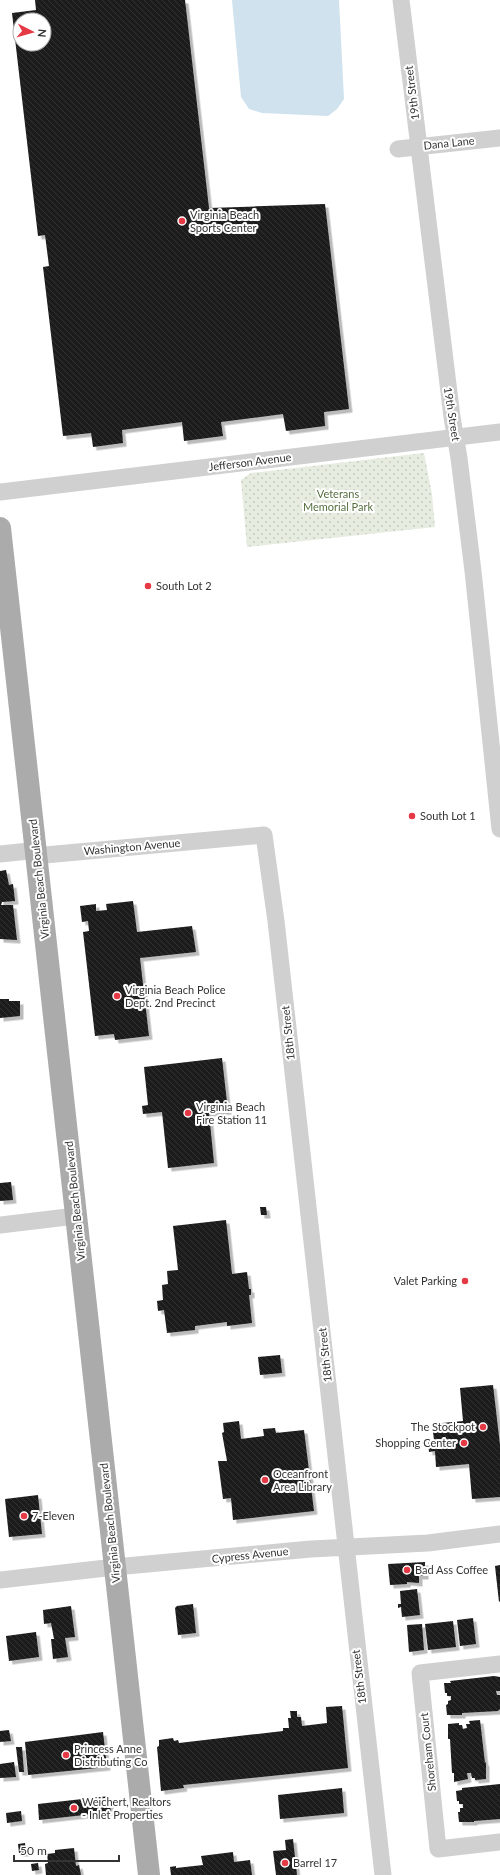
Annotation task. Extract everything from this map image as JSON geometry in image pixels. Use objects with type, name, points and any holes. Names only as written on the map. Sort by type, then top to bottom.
[{"type":"main road","name":"Virginia Beach Boulevard","points":[[1,539],[149,1875]]},
{"type":"street","name":"19th Street","points":[[401,0],[452,417],[456,437],[473,571],[500,829]]},
{"type":"street","name":"Dana Lane","points":[[398,149],[500,138]]},
{"type":"street","name":"Jefferson Avenue","points":[[0,492],[500,432]]},
{"type":"street","name":"Washington Avenue","points":[[0,854],[29,851],[45,855],[264,835]]},
{"type":"street","name":"18th Street","points":[[264,835],[276,921],[345,1547],[383,1875]]},
{"type":"street","points":[[0,1225],[76,1216]]},
{"type":"street","name":"Cypress Avenue","points":[[0,1580],[115,1567],[345,1547],[428,1543],[500,1534]]},
{"type":"street","name":"Shoreham Court","points":[[500,1664],[420,1673],[438,1849],[500,1842]]},
{"type":"green space","name":"Veterans Memorial Park","points":[[424,453],[432,494],[435,527],[247,547],[241,480],[251,473]]},
{"type":"water","points":[[232,0],[339,0],[344,99],[337,109],[328,116],[262,113],[249,109],[241,97]]},
{"type":"building","name":"Virginia Beach Sports Center","points":[[35,0],[185,0],[209,208],[325,204],[349,409],[324,412],[325,426],[286,431],[283,414],[221,422],[223,436],[184,441],[182,422],[122,430],[123,443],[93,447],[91,433],[63,436],[43,267],[49,266],[45,235],[38,236],[17,52],[52,52],[52,12],[20,12],[36,10]]},
{"type":"building","points":[[6,870],[9,885],[13,884],[15,901],[2,902],[1,905],[13,905],[17,940],[0,939],[0,871]]},
{"type":"building","name":"Virginia Beach Police Dept. 2nd Precinct","points":[[133,901],[137,932],[192,926],[196,952],[140,958],[149,1036],[115,1040],[114,1034],[95,1036],[83,932],[89,931],[88,921],[82,922],[80,906],[96,904],[96,911],[107,910],[106,904]]},
{"type":"building","points":[[0,999],[20,1001],[20,1016],[0,1018]]},
{"type":"building","name":"Virginia Beach Fire Station 11","points":[[222,1058],[228,1111],[209,1113],[214,1163],[168,1168],[162,1112],[143,1114],[142,1106],[148,1105],[144,1067]]},
{"type":"building","points":[[11,1182],[13,1200],[0,1201],[0,1183]]},
{"type":"building","points":[[260,1207],[266,1207],[267,1215],[261,1215]]},
{"type":"building","points":[[226,1220],[232,1274],[247,1272],[249,1289],[251,1289],[251,1295],[249,1295],[252,1323],[227,1326],[227,1322],[195,1326],[195,1330],[167,1333],[164,1310],[158,1311],[157,1301],[163,1300],[162,1285],[168,1284],[167,1271],[178,1270],[173,1226]]},
{"type":"building","points":[[280,1355],[282,1373],[260,1375],[258,1357]]},
{"type":"building","name":"Shopping Center","points":[[493,1385],[500,1445],[500,1497],[472,1499],[469,1464],[436,1467],[435,1451],[429,1452],[428,1440],[434,1440],[432,1424],[463,1421],[460,1388]]},
{"type":"building","name":"Oceanfront Area Library","points":[[239,1421],[241,1439],[264,1436],[263,1429],[275,1428],[276,1433],[304,1430],[314,1511],[233,1520],[231,1498],[223,1499],[218,1461],[227,1461],[222,1433],[224,1432],[223,1423]]},
{"type":"building","name":"7-Eleven","points":[[38,1495],[42,1534],[9,1537],[5,1499]]},
{"type":"building","name":"Bad Ass Coffee","points":[[425,1562],[425,1576],[419,1576],[419,1583],[407,1582],[407,1584],[390,1585],[388,1564]]},
{"type":"building","points":[[500,1565],[500,1601],[499,1602],[495,1566]]},
{"type":"building","points":[[417,1589],[420,1615],[402,1617],[401,1607],[398,1608],[398,1604],[401,1604],[400,1591]]},
{"type":"building","points":[[193,1604],[196,1633],[178,1635],[175,1608],[177,1606]]},
{"type":"building","points":[[71,1606],[75,1637],[65,1638],[68,1657],[53,1659],[51,1639],[54,1639],[51,1623],[44,1624],[43,1610]]},
{"type":"building","points":[[473,1618],[476,1644],[460,1646],[457,1620]]},
{"type":"building","points":[[453,1621],[456,1647],[428,1650],[425,1624]]},
{"type":"building","points":[[422,1624],[424,1650],[409,1652],[407,1625]]},
{"type":"building","points":[[36,1632],[39,1657],[9,1661],[6,1636]]},
{"type":"building","points":[[494,1676],[500,1677],[500,1691],[496,1691],[497,1695],[500,1695],[500,1709],[498,1711],[447,1715],[446,1705],[448,1704],[448,1701],[451,1700],[451,1696],[447,1696],[447,1693],[445,1693],[444,1683]]},
{"type":"building","points":[[342,1706],[348,1768],[183,1785],[184,1788],[161,1791],[157,1747],[159,1746],[159,1740],[173,1738],[174,1741],[178,1740],[179,1743],[283,1731],[283,1728],[289,1728],[288,1718],[291,1718],[290,1711],[297,1711],[297,1717],[301,1717],[302,1726],[327,1723],[326,1707]]},
{"type":"building","points":[[480,1720],[485,1763],[486,1762],[486,1779],[475,1780],[475,1778],[472,1778],[471,1773],[467,1773],[468,1779],[454,1782],[450,1739],[448,1739],[448,1724],[459,1723],[459,1725],[462,1725],[463,1729],[467,1728],[466,1724],[470,1724],[469,1721]]},
{"type":"building","points":[[9,1730],[11,1741],[0,1742],[0,1731]]},
{"type":"building","name":"Princess Anne Distributing Co","points":[[103,1732],[107,1767],[28,1775],[25,1742]]},
{"type":"building","points":[[16,1747],[22,1747],[24,1772],[19,1772]]},
{"type":"building","points":[[14,1762],[16,1777],[0,1778],[0,1764]]},
{"type":"building","points":[[500,1784],[500,1819],[459,1822],[458,1812],[460,1812],[460,1808],[463,1808],[463,1804],[459,1804],[459,1801],[457,1801],[456,1791],[462,1790],[462,1788]]},
{"type":"building","points":[[342,1788],[344,1813],[280,1819],[278,1795]]},
{"type":"building","name":"Weichert, Realtors - Inlet Properties","points":[[109,1796],[111,1812],[39,1820],[38,1804]]},
{"type":"building","points":[[21,1811],[22,1821],[7,1823],[6,1813]]},
{"type":"building","name":"Barrel 17","points":[[293,1839],[297,1875],[276,1875],[273,1851],[286,1850],[285,1840]]},
{"type":"building","points":[[25,1843],[26,1853],[19,1853],[18,1844]]},
{"type":"building","points":[[74,1848],[76,1866],[79,1865],[81,1875],[46,1875],[45,1864],[48,1863],[47,1854],[55,1853],[55,1850]]},
{"type":"building","points":[[233,1852],[234,1862],[250,1860],[252,1875],[171,1875],[170,1867],[176,1866],[176,1868],[203,1865],[201,1856]]},
{"type":"building","points":[[38,1863],[39,1870],[32,1871],[31,1864]]},
{"type":"place","name":"Virginia Beach Sports Center","points":[[182,221]]},
{"type":"place","name":"South Lot 2","points":[[148,586]]},
{"type":"place","name":"South Lot 1","points":[[412,816]]},
{"type":"place","name":"Virginia Beach Police Dept. 2nd Precinct","points":[[117,996]]},
{"type":"place","name":"Virginia Beach Fire Station 11","points":[[188,1113]]},
{"type":"place","name":"Valet Parking","points":[[465,1281]]},
{"type":"place","name":"The Stockpot","points":[[483,1427]]},
{"type":"place","name":"Shopping Center","points":[[464,1443]]},
{"type":"place","name":"Oceanfront Area Library","points":[[265,1480]]},
{"type":"place","name":"7-Eleven","points":[[24,1516]]},
{"type":"place","name":"Bad Ass Coffee","points":[[407,1570]]},
{"type":"place","name":"Princess Anne Distributing Co","points":[[66,1755]]},
{"type":"place","name":"Weichert, Realtors - Inlet Properties","points":[[74,1808]]},
{"type":"place","name":"Barrel 17","points":[[285,1863]]}]
